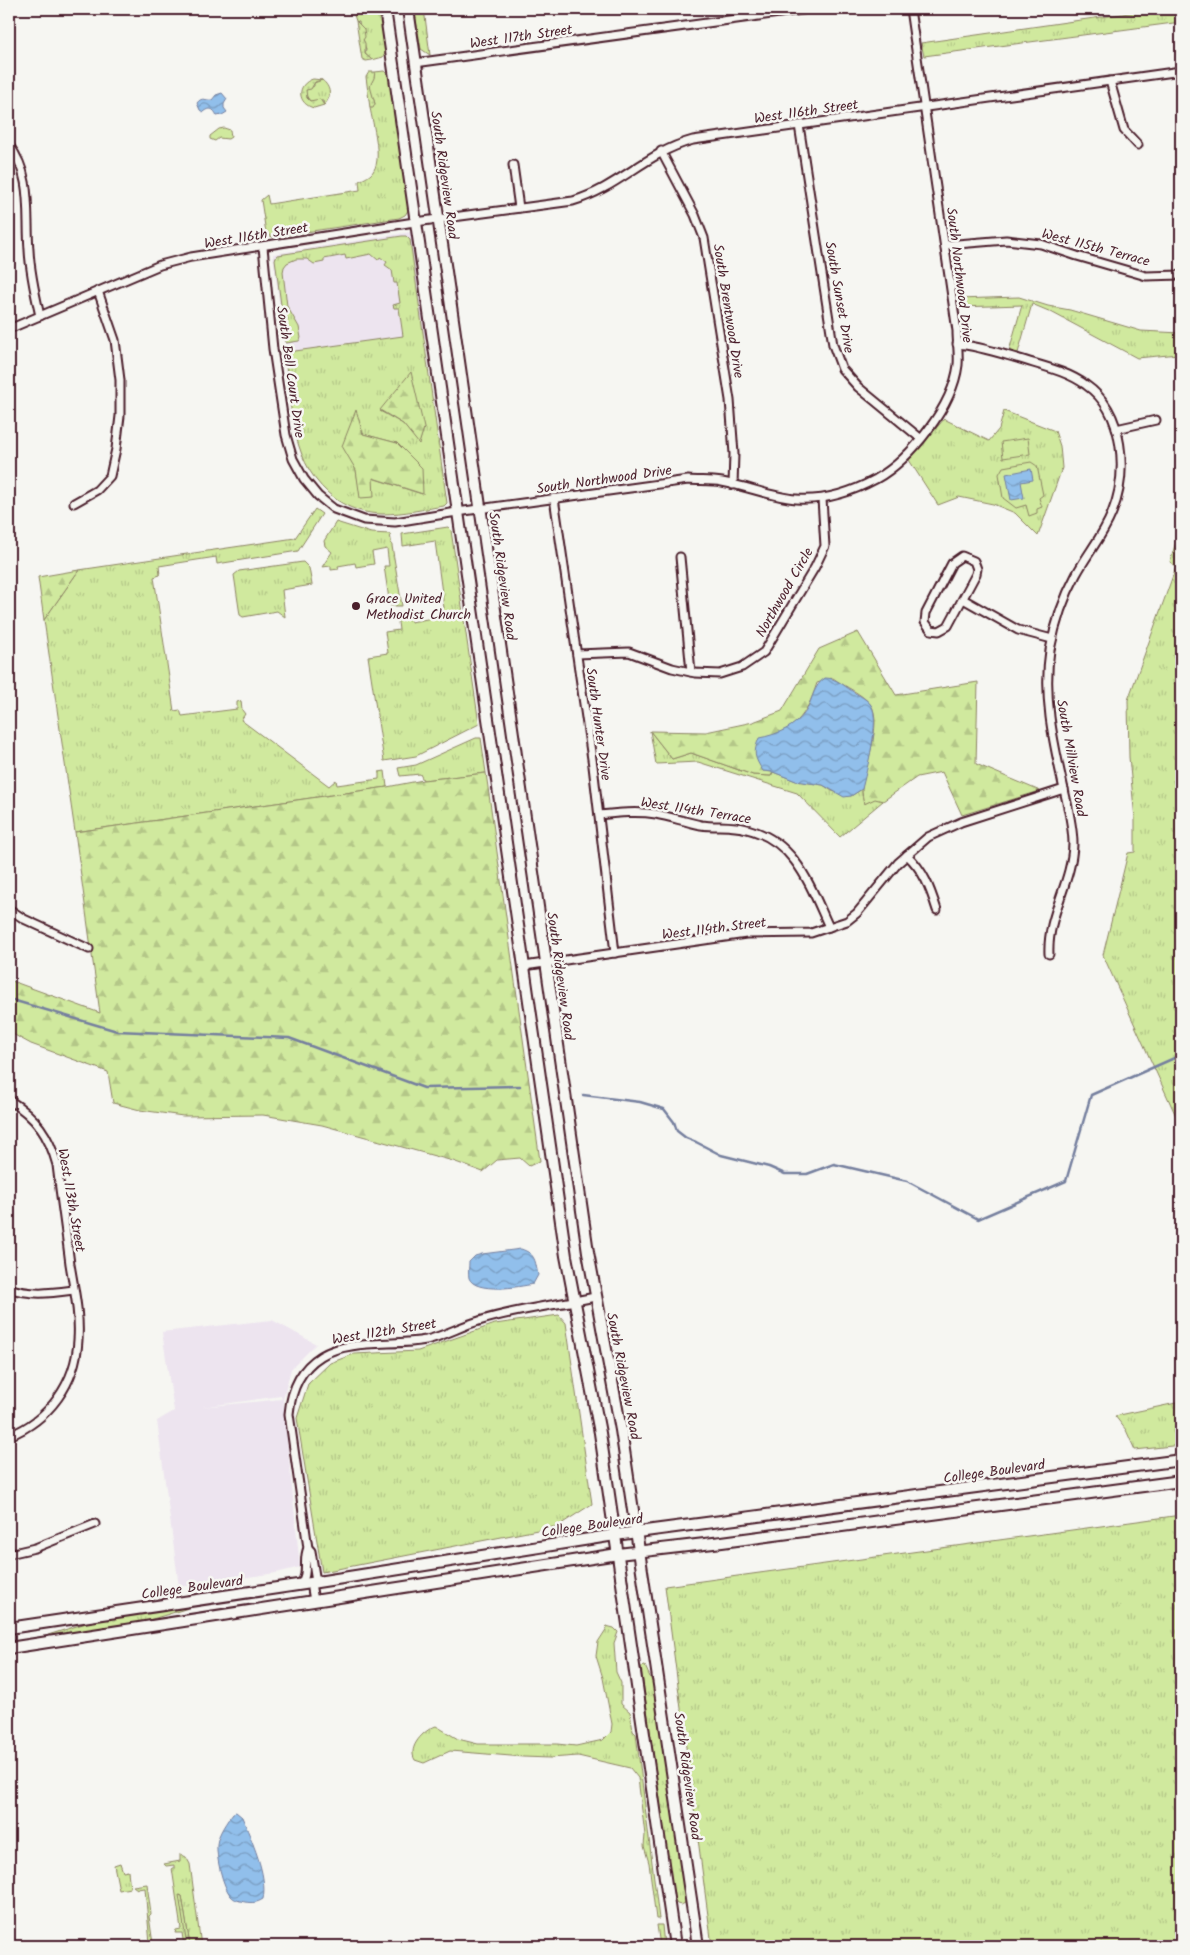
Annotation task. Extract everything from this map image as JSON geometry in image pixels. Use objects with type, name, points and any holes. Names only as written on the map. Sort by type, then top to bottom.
[{"type":"main road","points":[[385,9],[457,512],[574,1302],[600,1433],[675,1946]]},
{"type":"main road","name":"South Ridgeview Road","points":[[408,9],[545,963],[596,1297],[622,1430],[698,1946]]},
{"type":"main road","name":"College Boulevard","points":[[9,1628],[309,1584],[615,1535],[1181,1460]]},
{"type":"main road","points":[[9,1648],[639,1551],[722,1542],[1181,1481]]},
{"type":"street","name":"West 117th Street","points":[[415,63],[809,9]]},
{"type":"street","name":"South Northwood Drive","points":[[457,512],[688,480],[733,484],[780,497],[822,499],[844,493],[876,478],[901,459],[920,438],[941,411],[952,388],[958,365],[945,245],[923,107],[910,9]]},
{"type":"street","name":"West 116th Street","points":[[9,329],[160,265],[191,257],[416,222],[573,201],[596,193],[661,151],[692,140],[1181,71]]},
{"type":"street","points":[[1110,81],[1124,130],[1138,145]]},
{"type":"street","name":"South Sunset Drive","points":[[800,125],[833,345],[842,369],[858,387],[920,438]]},
{"type":"street","points":[[9,145],[17,155],[26,179],[28,249],[40,316]]},
{"type":"street","name":"South Brentwood Drive","points":[[661,151],[695,215],[704,238],[730,400],[734,454],[733,484]]},
{"type":"street","points":[[513,165],[519,208]]},
{"type":"street","name":"West 115th Terrace","points":[[945,245],[1006,240],[1041,244],[1146,276],[1181,275]]},
{"type":"street","name":"South Bell Court Drive","points":[[263,247],[273,349],[286,435],[293,459],[304,479],[318,496],[334,509],[364,520],[394,522],[457,512]]},
{"type":"street","points":[[74,503],[97,490],[110,476],[116,450],[120,416],[120,380],[115,340],[98,291]]},
{"type":"street","name":"South Millview Road","points":[[957,344],[973,345],[1070,376],[1086,385],[1100,397],[1110,413],[1116,429],[1121,468],[1113,512],[1104,532],[1076,574],[1066,594],[1052,640],[1049,660],[1048,708],[1072,829],[1073,845],[1067,880],[1050,928],[1049,954]]},
{"type":"street","points":[[1116,429],[1156,420]]},
{"type":"street","name":"South Hunter Drive","points":[[554,498],[599,815],[615,953]]},
{"type":"street","name":"Northwood Circle","points":[[577,654],[629,652],[672,668],[691,672],[720,674],[742,667],[764,652],[816,567],[824,546],[822,499]]},
{"type":"street","points":[[962,556],[967,556],[974,561],[977,569],[963,599],[946,628],[935,631],[926,625],[924,619],[926,613],[952,563],[962,556]]},
{"type":"street","points":[[680,557],[691,672]]},
{"type":"street","points":[[963,599],[1018,630],[1052,640]]},
{"type":"street","name":"West 114th Street","points":[[524,966],[746,934],[811,933],[847,920],[857,913],[891,871],[928,837],[961,822],[1064,789]]},
{"type":"street","name":"West 114th Terrace","points":[[599,815],[642,813],[701,824],[738,827],[759,832],[771,838],[792,856],[806,875],[829,927]]},
{"type":"street","points":[[907,855],[917,864],[928,882],[937,910]]},
{"type":"street","points":[[9,909],[24,919],[89,949]]},
{"type":"street","name":"West 113th Street","points":[[9,1100],[30,1116],[41,1128],[52,1147],[57,1165],[79,1338],[76,1359],[70,1379],[59,1398],[43,1416],[9,1436]]},
{"type":"street","points":[[9,1288],[37,1294],[74,1290]]},
{"type":"street","name":"West 112th Street","points":[[308,1548],[290,1428],[290,1402],[301,1376],[313,1362],[322,1355],[334,1350],[427,1340],[478,1321],[596,1297]]},
{"type":"street","points":[[9,1554],[35,1548],[96,1524]]},
{"type":"street","points":[[309,1584],[311,1551],[308,1548],[305,1553],[306,1575],[314,1601]]},
{"type":"shaded area","points":[[411,232],[426,338],[286,358],[273,254]]},
{"type":"shaded area","points":[[272,1320],[316,1344],[291,1369],[283,1399],[300,1567],[276,1573],[179,1587],[157,1421],[174,1411],[162,1332]],"holes":[[[281,1396],[282,1399],[202,1407]]]},
{"type":"green space","points":[[352,9],[381,9],[387,50],[383,57],[372,60],[365,54],[366,50],[359,22],[356,21]]},
{"type":"green space","points":[[414,9],[424,9],[430,55],[421,49]]},
{"type":"green space","points":[[1157,9],[1181,9],[1181,22],[924,56],[921,43]]},
{"type":"green space","points":[[356,21],[364,29],[365,54],[372,60],[366,61],[362,59]]},
{"type":"green space","points":[[384,71],[391,77],[409,209],[405,215],[399,218],[272,237],[266,233],[261,200],[267,195],[269,204],[360,190],[359,181],[371,174],[376,164],[376,140],[370,108],[375,104],[370,88],[375,72]]},
{"type":"green space","points":[[369,72],[375,72],[370,86],[375,104],[373,108],[370,108],[366,77]]},
{"type":"green space","points":[[313,79],[322,80],[315,82],[311,89],[306,90],[307,98],[310,101],[320,99],[324,105],[314,108],[304,102],[301,94],[301,89],[304,85]]},
{"type":"green space","points":[[322,80],[329,89],[328,99],[324,105],[323,101],[310,101],[305,94],[306,90],[314,86],[314,83]]},
{"type":"green space","points":[[219,129],[230,130],[231,137],[228,139],[219,138],[215,141],[210,139],[210,136]]},
{"type":"green space","points":[[402,236],[406,236],[410,240],[447,503],[444,506],[391,514],[365,512],[347,506],[337,500],[322,487],[310,471],[296,436],[292,417],[285,358],[288,352],[403,336],[399,308],[394,308],[393,305],[400,303],[397,283],[394,283],[392,270],[385,265],[387,262],[380,257],[378,260],[371,254],[346,259],[345,255],[324,259],[324,262],[314,264],[307,259],[296,259],[287,263],[283,272],[287,306],[299,327],[301,338],[299,341],[286,343],[275,259],[278,255]],"holes":[[[356,411],[363,434],[397,443],[422,494],[372,478],[361,498],[356,470]],[[380,411],[424,428],[419,443],[403,424]]]},
{"type":"green space","points":[[1019,297],[1141,331],[1181,333],[1181,358],[1179,354],[1137,358],[1051,312],[1032,304],[1018,353],[1009,351],[1022,305],[959,307],[957,299]]},
{"type":"green space","points":[[411,372],[424,428],[419,444],[403,424],[380,410]]},
{"type":"green space","points":[[356,410],[363,434],[397,443],[422,468],[423,494],[373,478],[374,497],[360,498],[356,470],[342,446]]},
{"type":"green space","points":[[1004,411],[1055,431],[1060,446],[1062,468],[1038,536],[1015,513],[993,504],[959,497],[938,505],[909,460],[944,419],[989,441],[999,429]]},
{"type":"green space","points":[[1028,438],[1030,454],[1003,458],[1001,442]]},
{"type":"green space","points":[[1031,462],[1037,466],[1043,495],[1039,498],[1042,507],[1037,509],[1037,513],[1029,516],[1026,505],[1016,508],[1003,498],[999,474],[1003,467]]},
{"type":"green space","points":[[315,509],[322,514],[298,551],[217,564],[216,557],[159,566],[160,575],[154,577],[174,711],[180,710],[182,716],[237,709],[237,702],[241,701],[242,710],[245,714],[241,720],[329,786],[336,780],[337,785],[379,779],[379,772],[385,771],[387,787],[75,832],[44,620],[79,570],[295,538]]},
{"type":"green space","points":[[336,522],[371,533],[390,534],[402,606],[390,606],[384,566],[389,566],[387,549],[372,552],[374,564],[356,567],[355,563],[338,566],[339,569],[331,570],[331,566],[322,567],[332,552],[325,546],[324,541]]},
{"type":"green space","points":[[1181,525],[1181,1127],[1103,955],[1128,853],[1135,852],[1135,819],[1129,757],[1128,700],[1176,567],[1170,562]]},
{"type":"green space","points":[[448,527],[451,530],[479,724],[416,756],[384,761],[368,656],[388,653],[385,632],[399,630],[397,614],[406,613],[410,616],[411,622],[438,617],[437,609],[444,608],[435,541],[403,546],[402,534]]},
{"type":"green space","points":[[303,562],[309,568],[312,585],[282,590],[285,617],[277,611],[243,617],[240,615],[234,575],[239,571]]},
{"type":"green space","points":[[79,570],[44,620],[38,577]]},
{"type":"green space","points":[[858,632],[896,695],[978,682],[976,764],[1040,791],[962,815],[942,772],[917,777],[883,801],[875,799],[864,804],[862,789],[874,734],[874,713],[871,705],[863,697],[833,678],[817,683],[803,714],[790,727],[782,732],[759,739],[763,771],[773,772],[771,776],[753,775],[691,753],[672,759],[650,731],[706,732],[753,722],[782,711],[819,649]]},
{"type":"green space","points":[[650,731],[672,759],[691,753],[753,775],[771,776],[773,772],[796,781],[823,785],[832,791],[851,796],[862,789],[864,804],[875,798],[883,801],[840,837],[797,793],[698,762],[656,764]]},
{"type":"green space","points":[[476,738],[481,738],[486,773],[423,780],[420,774],[400,776],[398,768],[416,765]]},
{"type":"green space","points":[[486,773],[540,1161],[529,1166],[520,1158],[497,1160],[483,1172],[453,1161],[322,1125],[263,1115],[183,1116],[140,1110],[113,1103],[108,1072],[31,1044],[9,1032],[9,980],[100,1013],[75,832],[387,787],[423,780]]},
{"type":"green space","points":[[559,1315],[566,1323],[592,1504],[558,1526],[322,1572],[297,1418],[308,1384],[330,1363],[354,1354],[418,1351],[495,1324]]},
{"type":"green space","points":[[1181,1402],[1181,1445],[1135,1450],[1126,1430],[1115,1416]]},
{"type":"green space","points":[[1181,1515],[1181,1946],[712,1946],[665,1586]]},
{"type":"green space","points":[[195,1604],[195,1606],[146,1621],[48,1636],[102,1618]]},
{"type":"green space","points":[[606,1626],[614,1628],[618,1632],[614,1643],[616,1672],[621,1683],[621,1704],[630,1712],[633,1731],[636,1734],[659,1919],[656,1919],[649,1863],[644,1846],[645,1835],[638,1778],[630,1768],[578,1756],[523,1757],[450,1751],[424,1763],[415,1760],[413,1755],[413,1750],[418,1740],[427,1731],[436,1726],[458,1739],[478,1744],[557,1744],[576,1746],[603,1740],[611,1732],[612,1724],[603,1678],[596,1656],[598,1642],[607,1628]]},
{"type":"green space","points":[[645,1666],[654,1686],[686,1897],[685,1903],[681,1905],[677,1904],[674,1900],[641,1667]]},
{"type":"green space","points":[[180,1854],[186,1857],[190,1864],[201,1946],[190,1946],[182,1896],[180,1895],[187,1946],[184,1946],[182,1933],[175,1933],[176,1930],[181,1929],[172,1868],[174,1868],[174,1865],[166,1866],[164,1864],[180,1861]]},
{"type":"green space","points":[[120,1863],[123,1872],[128,1871],[130,1888],[119,1890],[114,1865]]},
{"type":"green space","points":[[147,1884],[153,1944],[150,1944],[145,1888],[137,1889],[133,1886]]},
{"type":"green space","points":[[179,1895],[182,1896],[190,1946],[187,1946]]},
{"type":"green space","points":[[657,1925],[662,1925],[664,1946],[660,1946]]},
{"type":"water","points":[[222,93],[227,99],[224,108],[227,112],[217,116],[211,109],[203,112],[200,110],[197,103],[199,101],[202,99],[212,100],[216,95]]},
{"type":"water","points":[[1031,469],[1033,480],[1021,482],[1024,498],[1011,500],[1006,474]]},
{"type":"water","points":[[825,678],[836,681],[865,699],[871,705],[874,712],[874,734],[862,789],[851,796],[844,797],[823,785],[796,781],[773,772],[763,771],[755,755],[759,738],[785,729],[802,717],[816,689]]},
{"type":"water","points":[[521,1249],[530,1253],[535,1262],[538,1275],[533,1284],[509,1288],[488,1288],[473,1283],[469,1278],[469,1262],[475,1256]]},
{"type":"water","points":[[236,1812],[242,1817],[261,1868],[264,1889],[263,1899],[257,1902],[245,1902],[232,1897],[220,1871],[217,1849],[218,1840],[233,1813]]},
{"type":"waterway","points":[[9,999],[117,1031],[289,1038],[424,1088],[520,1086]]},
{"type":"waterway","points":[[583,1095],[640,1102],[664,1109],[674,1122],[677,1131],[686,1138],[721,1155],[769,1167],[785,1174],[807,1174],[834,1164],[907,1181],[978,1219],[1066,1181],[1091,1095],[1181,1055]]},
{"type":"place","name":"Grace United Methodist Church","points":[[356,606]]}]
